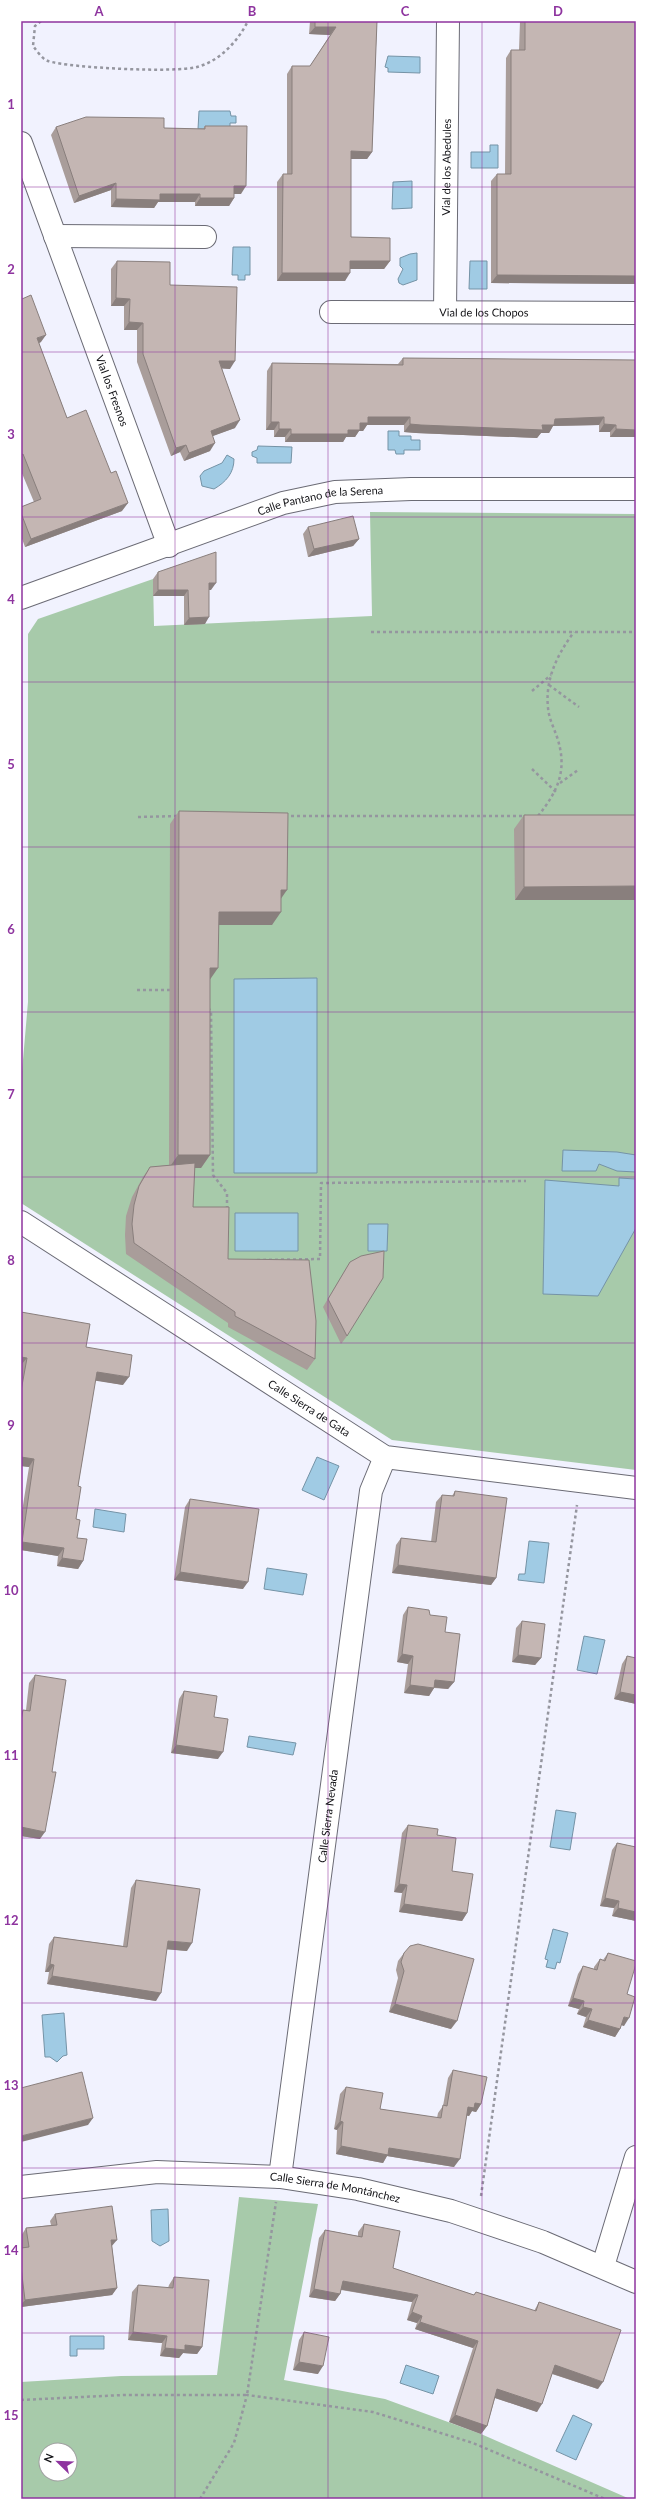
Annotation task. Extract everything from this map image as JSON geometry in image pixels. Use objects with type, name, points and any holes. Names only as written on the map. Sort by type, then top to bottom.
[{"type":"street","name":"Vial de los Abedules","points":[[445,312],[448,21]]},
{"type":"street","name":"Vial los Fresnos","points":[[21,143],[169,546]]},
{"type":"street","points":[[55,236],[205,237]]},
{"type":"street","name":"Vial de los Chopos","points":[[331,312],[636,313]]},
{"type":"street","name":"Calle Pantano de la Serena","points":[[21,598],[169,546],[283,503],[335,492],[411,489],[636,489]]},
{"type":"street","name":"Calle Sierra de Gata","points":[[21,1222],[385,1457],[636,1488]]},
{"type":"street","name":"Calle Sierra Nevada","points":[[280,2177],[371,1491],[385,1457]]},
{"type":"street","points":[[603,2266],[636,2157]]},
{"type":"street","name":"Calle Sierra de Montánchez","points":[[21,2187],[157,2172],[280,2177],[358,2189],[451,2211],[478,2220],[603,2266],[636,2282]]},
{"type":"path","points":[[41,21],[35,26],[33,46],[46,60],[65,64],[168,70],[198,67],[221,55],[240,37],[248,21]]},
{"type":"path","points":[[371,632],[636,632]]},
{"type":"path","points":[[538,816],[556,792],[559,783],[561,755],[548,709],[551,675],[556,657],[575,632]]},
{"type":"path","points":[[532,691],[551,675]]},
{"type":"path","points":[[549,685],[579,707]]},
{"type":"path","points":[[532,769],[556,792]]},
{"type":"path","points":[[559,783],[578,770]]},
{"type":"path","points":[[138,816],[186,816]]},
{"type":"path","points":[[282,816],[546,816]]},
{"type":"path","points":[[137,990],[176,990]]},
{"type":"path","points":[[206,1006],[211,1011],[213,1175],[227,1193],[227,1215]]},
{"type":"path","points":[[251,1260],[320,1259],[321,1183],[526,1181]]},
{"type":"path","points":[[478,2220],[580,1481]]},
{"type":"path","points":[[200,2499],[234,2443],[247,2394],[280,2177]]},
{"type":"path","points":[[21,2400],[123,2395],[247,2394],[373,2412],[473,2443],[605,2499]]},
{"type":"green space","points":[[370,512],[636,514],[636,1470],[392,1440],[21,1203],[21,1083],[28,1002],[28,634],[38,619],[153,579],[154,626],[372,616]]},
{"type":"green space","points":[[239,2197],[318,2204],[284,2380],[385,2399],[481,2434],[630,2499],[21,2499],[21,2382],[121,2376],[217,2375]]},
{"type":"water","points":[[388,56],[420,57],[420,73],[388,72],[388,68],[385,67]]},
{"type":"water","points":[[199,111],[230,111],[231,116],[236,116],[236,123],[230,123],[230,129],[198,129]]},
{"type":"water","points":[[490,145],[498,145],[498,168],[471,168],[471,152],[490,152]]},
{"type":"water","points":[[412,181],[412,208],[392,209],[393,182]]},
{"type":"water","points":[[233,247],[250,247],[250,275],[245,275],[245,280],[238,280],[238,275],[232,275]]},
{"type":"water","points":[[417,253],[417,280],[403,285],[399,283],[398,279],[403,269],[400,266],[400,258]]},
{"type":"water","points":[[470,261],[487,261],[487,289],[469,289]]},
{"type":"water","points":[[388,431],[399,431],[399,436],[411,436],[411,440],[420,440],[420,450],[404,450],[404,454],[396,454],[395,450],[388,450]]},
{"type":"water","points":[[258,446],[292,447],[291,463],[257,463],[257,458],[252,456],[252,452],[257,450]]},
{"type":"water","points":[[227,455],[234,459],[233,469],[228,477],[214,489],[202,486],[200,476],[204,471],[222,463]]},
{"type":"water","points":[[317,978],[317,1173],[234,1173],[234,979]]},
{"type":"water","points":[[563,1150],[617,1152],[636,1155],[636,1172],[617,1171],[599,1164],[596,1171],[562,1171]]},
{"type":"water","points":[[619,1178],[636,1179],[636,1228],[598,1296],[543,1294],[545,1180],[619,1186]]},
{"type":"water","points":[[235,1213],[298,1213],[298,1251],[235,1251]]},
{"type":"water","points":[[368,1224],[388,1224],[387,1251],[368,1251]]},
{"type":"water","points":[[317,1457],[339,1466],[324,1500],[302,1490]]},
{"type":"water","points":[[95,1509],[126,1514],[124,1532],[93,1527]]},
{"type":"water","points":[[529,1541],[549,1543],[544,1583],[518,1580],[519,1574],[525,1574]]},
{"type":"water","points":[[267,1568],[307,1574],[303,1595],[264,1589]]},
{"type":"water","points":[[584,1636],[605,1640],[597,1674],[577,1670]]},
{"type":"water","points":[[249,1736],[296,1743],[293,1755],[247,1747]]},
{"type":"water","points":[[556,1810],[576,1813],[570,1850],[550,1847]]},
{"type":"water","points":[[553,1929],[568,1933],[560,1963],[557,1962],[555,1969],[546,1967],[548,1960],[545,1959]]},
{"type":"water","points":[[64,2013],[67,2055],[63,2056],[57,2062],[50,2057],[45,2057],[42,2015]]},
{"type":"water","points":[[168,2209],[169,2241],[160,2246],[152,2241],[151,2210]]},
{"type":"water","points":[[70,2336],[104,2336],[104,2349],[77,2349],[77,2356],[70,2356]]},
{"type":"water","points":[[406,2365],[439,2376],[433,2394],[400,2383]]},
{"type":"water","points":[[573,2415],[592,2424],[576,2460],[556,2451]]},
{"type":"building","points":[[315,21],[377,21],[372,152],[351,151],[351,237],[390,238],[390,261],[350,261],[350,273],[282,273],[283,174],[292,174],[292,66],[310,66],[336,27],[315,27]]},
{"type":"building","points":[[525,21],[636,21],[636,276],[497,275],[497,174],[511,174],[511,50],[525,50]]},
{"type":"building","points":[[86,117],[164,118],[164,128],[205,129],[205,126],[247,126],[246,186],[234,186],[234,198],[200,198],[200,194],[160,194],[160,200],[116,199],[116,183],[79,196],[56,127]]},
{"type":"building","points":[[117,261],[170,262],[170,285],[237,287],[235,361],[219,361],[240,420],[211,431],[215,443],[189,453],[186,445],[176,448],[143,354],[143,323],[129,322],[130,299],[116,298]]},
{"type":"building","points":[[31,295],[46,335],[37,338],[67,418],[86,410],[111,473],[116,471],[128,503],[31,539],[21,513],[21,507],[41,499],[23,454],[21,455],[21,297],[22,299]]},
{"type":"building","points":[[403,358],[636,360],[636,430],[616,429],[616,425],[604,424],[604,417],[555,419],[554,425],[542,425],[543,430],[421,425],[410,424],[410,417],[368,417],[368,423],[360,423],[360,430],[348,430],[348,434],[291,434],[291,429],[279,429],[279,422],[271,422],[272,363],[403,365]]},
{"type":"building","points":[[353,516],[359,539],[314,549],[308,527]]},
{"type":"building","points":[[216,552],[216,583],[209,583],[209,617],[189,618],[188,590],[158,590],[158,572]]},
{"type":"building","points":[[179,811],[288,813],[287,890],[281,890],[281,912],[219,912],[218,968],[210,968],[210,1155],[178,1155]]},
{"type":"building","points":[[524,815],[636,815],[636,886],[524,887]]},
{"type":"building","points":[[195,1163],[193,1207],[229,1207],[228,1259],[309,1260],[316,1321],[315,1359],[235,1316],[235,1312],[134,1243],[132,1224],[134,1205],[139,1186],[150,1167]]},
{"type":"building","points":[[384,1251],[383,1278],[347,1336],[328,1299],[350,1262],[361,1256]]},
{"type":"building","points":[[21,1312],[90,1324],[86,1347],[132,1355],[129,1377],[97,1372],[78,1486],[81,1487],[76,1519],[80,1520],[77,1538],[87,1539],[83,1561],[62,1558],[64,1548],[22,1542],[34,1459],[21,1457],[21,1391],[27,1358],[21,1357]]},
{"type":"building","points":[[455,1491],[507,1498],[496,1578],[398,1565],[401,1538],[436,1542],[442,1495],[454,1496]]},
{"type":"building","points":[[190,1499],[259,1509],[248,1582],[180,1572]]},
{"type":"building","points":[[408,1607],[429,1610],[430,1615],[447,1617],[445,1632],[460,1634],[454,1682],[435,1680],[434,1688],[410,1685],[413,1656],[402,1654]]},
{"type":"building","points":[[522,1621],[545,1624],[541,1658],[518,1655]]},
{"type":"building","points":[[627,1656],[636,1658],[636,1695],[620,1692]]},
{"type":"building","points":[[35,1675],[66,1680],[52,1772],[56,1772],[45,1832],[21,1827],[21,1721],[23,1710],[30,1711]]},
{"type":"building","points":[[184,1691],[217,1696],[214,1717],[228,1719],[223,1752],[176,1745]]},
{"type":"building","points":[[408,1825],[438,1829],[437,1835],[456,1838],[452,1871],[473,1874],[467,1913],[404,1904],[407,1885],[399,1884]]},
{"type":"building","points":[[617,1843],[636,1847],[636,1912],[618,1908],[619,1901],[605,1898]]},
{"type":"building","points":[[136,1880],[200,1889],[192,1943],[168,1941],[161,1993],[52,1976],[54,1965],[50,1964],[54,1937],[127,1947]]},
{"type":"building","points":[[418,1944],[474,1959],[457,2021],[395,2004],[404,1971],[401,1962],[404,1953],[410,1946]]},
{"type":"building","points":[[608,1953],[636,1961],[627,1994],[635,1997],[629,2018],[624,2017],[620,2029],[588,2020],[592,2009],[583,2007],[584,2001],[573,1998],[583,1966],[597,1970],[600,1959],[605,1961]]},
{"type":"building","points":[[453,2070],[487,2077],[481,2104],[475,2103],[474,2108],[468,2107],[460,2159],[389,2148],[388,2155],[341,2146],[343,2122],[340,2121],[346,2087],[383,2093],[380,2109],[441,2118],[443,2105],[447,2106]]},
{"type":"building","points":[[82,2072],[93,2118],[21,2136],[21,2088]]},
{"type":"building","points":[[112,2206],[117,2240],[111,2240],[117,2288],[25,2300],[21,2267],[21,2248],[29,2247],[26,2228],[57,2225],[55,2214]]},
{"type":"building","points":[[364,2224],[400,2231],[393,2268],[474,2295],[476,2292],[536,2311],[539,2302],[621,2330],[603,2382],[555,2365],[542,2404],[497,2389],[487,2426],[455,2415],[478,2341],[420,2322],[422,2316],[412,2312],[418,2295],[343,2281],[340,2294],[314,2289],[325,2230],[362,2237]]},
{"type":"building","points":[[174,2277],[209,2280],[202,2347],[185,2345],[185,2350],[165,2348],[167,2336],[133,2332],[138,2285],[173,2288]]},
{"type":"building","points":[[304,2332],[329,2337],[323,2366],[299,2362]]}]
